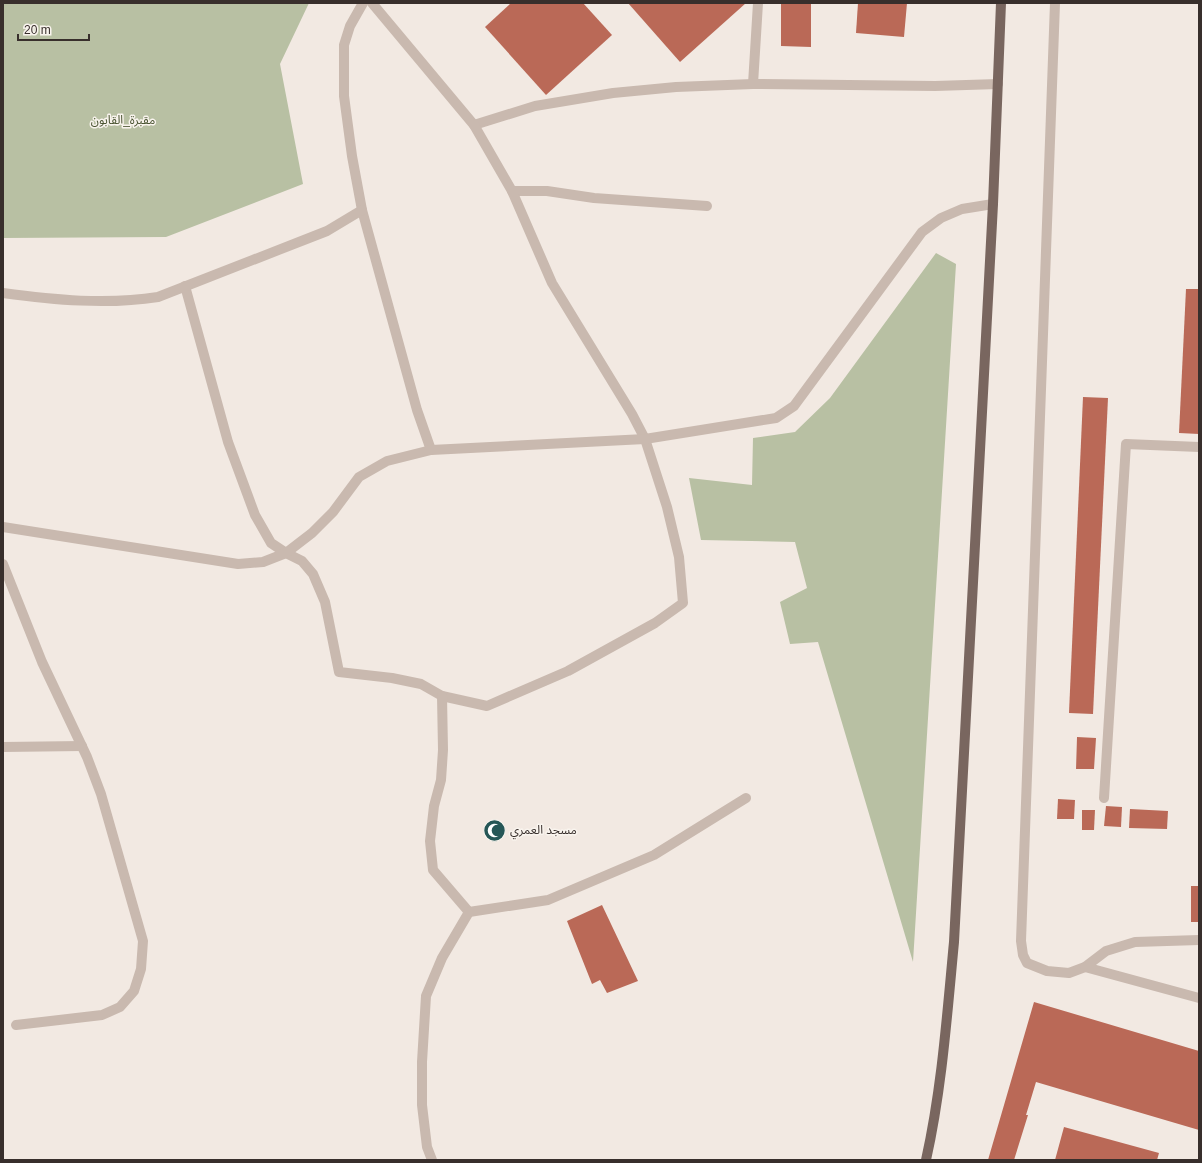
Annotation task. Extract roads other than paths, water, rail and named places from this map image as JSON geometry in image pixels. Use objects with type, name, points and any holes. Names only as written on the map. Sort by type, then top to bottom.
[{"type":"main road","points":[[926,1160],[935,1120],[946,1031],[954,942],[993,204],[1000,3]]},
{"type":"street","points":[[363,3],[350,26],[344,45],[344,96],[352,156],[362,210],[417,410],[431,450]]},
{"type":"street","points":[[185,286],[228,442],[255,514],[271,543],[302,561],[313,574],[325,602],[338,672],[392,678],[421,684],[442,696],[487,706],[568,671],[655,623],[683,603],[679,557],[668,507],[644,439],[632,414],[552,283],[512,191],[474,125],[372,3]]},
{"type":"street","points":[[753,84],[758,3]]},
{"type":"street","points":[[1055,3],[1021,941],[1022,955],[1027,963],[1047,972],[1069,973],[1085,967],[1106,951],[1135,942],[1199,940]]},
{"type":"street","points":[[474,125],[535,106],[613,93],[676,87],[753,84],[935,86],[998,84]]},
{"type":"street","points":[[512,191],[547,191],[594,198],[707,206]]},
{"type":"street","points":[[3,527],[238,564],[263,562],[286,553],[312,533],[333,512],[359,477],[387,461],[431,450],[644,439],[776,418],[794,406],[922,232],[941,218],[962,209],[993,204]]},
{"type":"street","points":[[3,293],[46,299],[138,300],[158,296],[327,231],[362,210]]},
{"type":"street","points":[[1104,798],[1126,444],[1199,447]]},
{"type":"street","points":[[3,564],[42,662],[82,746],[101,794],[143,941],[141,969],[134,991],[120,1007],[102,1016],[16,1025]]},
{"type":"street","points":[[442,696],[443,750],[441,780],[434,806],[430,841],[433,870],[469,912]]},
{"type":"street","points":[[3,747],[82,746]]},
{"type":"street","points":[[469,912],[548,900],[654,855],[746,798]]},
{"type":"street","points":[[432,1160],[428,1147],[422,1105],[422,1062],[426,996],[442,958],[469,912]]},
{"type":"street","points":[[1085,967],[1199,998]]},
{"type":"place","name":"مسجد العمري","points":[[495,830]]},
{"type":"park label","name":"مقبرة_القابون","points":[[123,120]]}]
